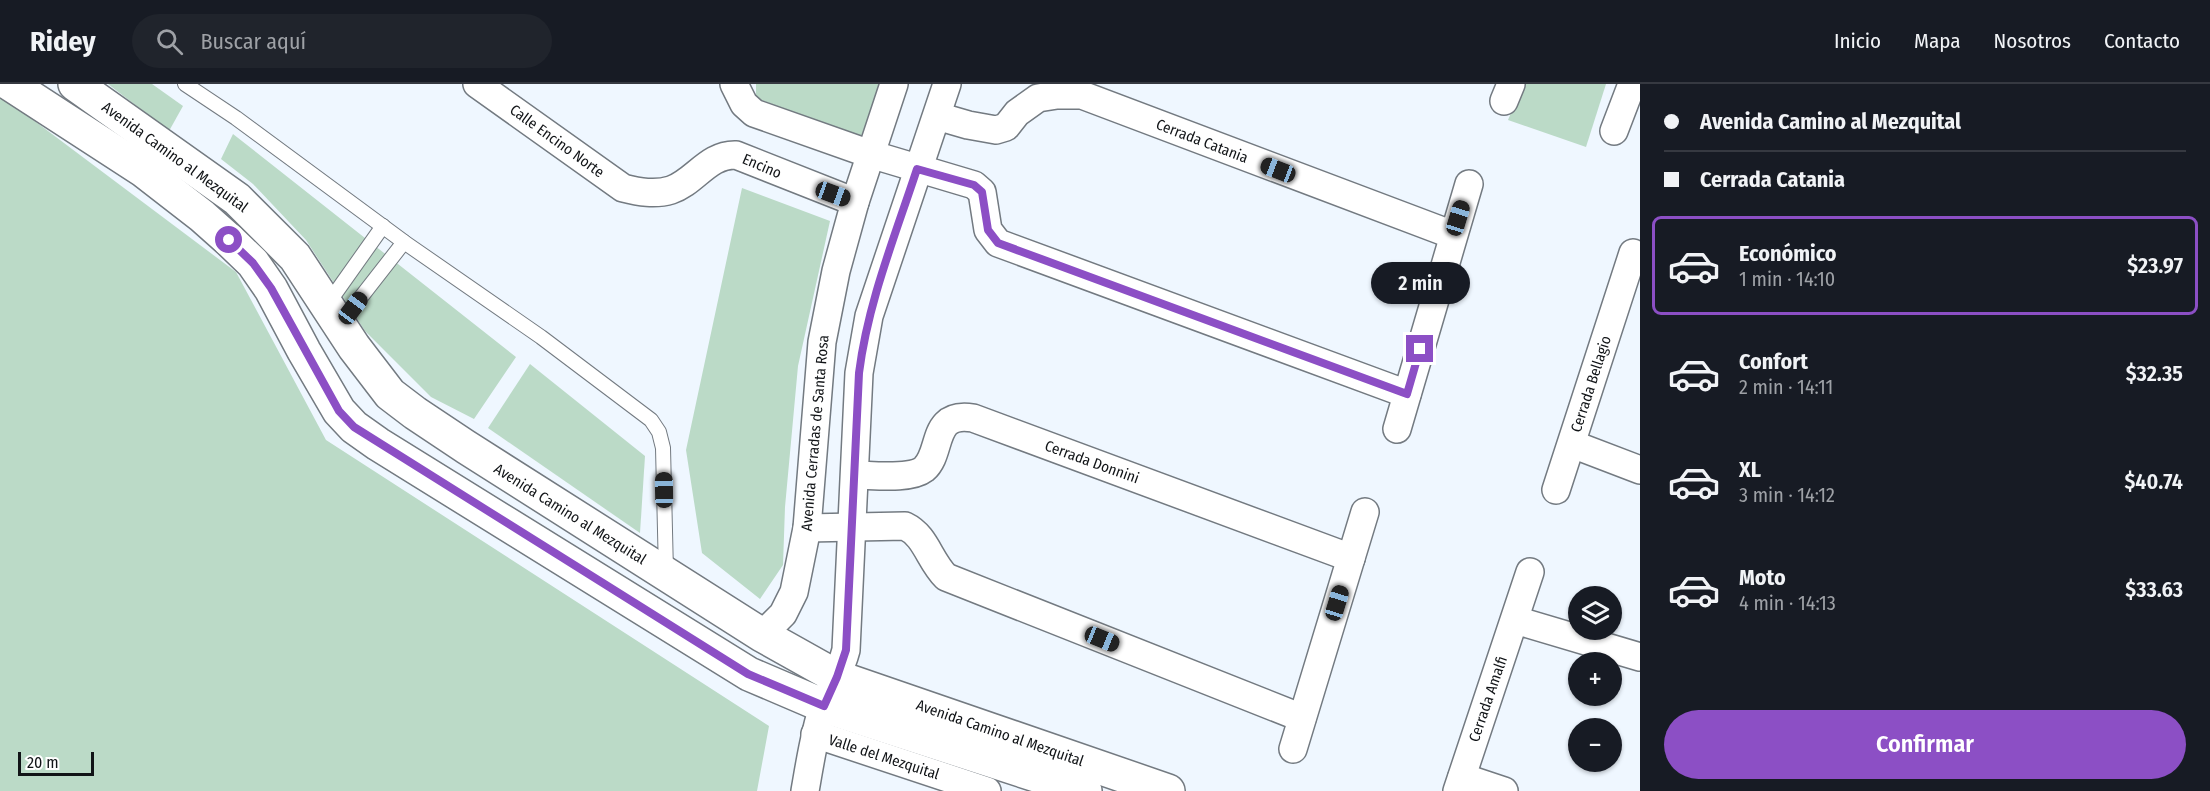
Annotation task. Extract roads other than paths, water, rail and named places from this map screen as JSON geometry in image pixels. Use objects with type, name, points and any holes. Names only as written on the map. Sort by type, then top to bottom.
[{"type":"main road","name":"Avenida Camino al Mezquital","points":[[10,84],[144,171],[202,216],[237,247],[253,263],[271,288],[339,411],[354,427],[748,674],[826,706],[1085,791]]},
{"type":"main road","name":"Avenida Camino al Mezquital","points":[[75,84],[237,199],[296,257],[354,347],[390,394],[415,413],[762,635],[826,706],[1168,791]]},
{"type":"street","name":"Calle Encino Norte","points":[[477,84],[623,188],[640,192]]},
{"type":"street","points":[[734,84],[744,104],[754,113],[870,154],[974,185],[982,192],[988,230],[998,243],[1407,394]]},
{"type":"street","name":"Avenida Cerradas de Santa Rosa","points":[[762,635],[783,614],[794,592],[807,528],[822,342],[855,202],[894,84]]},
{"type":"street","points":[[805,791],[826,706],[846,650],[859,373],[868,316],[947,84]]},
{"type":"street","points":[[1614,131],[1633,94]]},
{"type":"street","name":"Cerrada Catania","points":[[936,116],[996,130],[1006,127],[1017,113],[1038,98],[1082,95],[1453,236]]},
{"type":"street","name":"Encino","points":[[640,192],[657,193],[671,190],[687,182],[713,160],[727,154],[736,155],[855,202]]},
{"type":"street","points":[[1397,429],[1469,184]]},
{"type":"street","name":"Cerrada Bellagio","points":[[1633,253],[1631,293],[1572,444],[1640,470]]},
{"type":"street","name":"Cerrada Donnini","points":[[855,475],[915,474],[925,468],[930,461],[944,426],[956,418],[973,418],[1351,558]]},
{"type":"street","points":[[1556,490],[1572,444]]},
{"type":"street","points":[[1293,749],[1365,512]]},
{"type":"street","points":[[807,528],[905,526],[914,530],[920,537],[929,556],[946,577],[1302,718]]},
{"type":"street","name":"Cerrada Amalfi","points":[[1504,791],[1459,784],[1530,572]]},
{"type":"street","points":[[1515,620],[1640,657]]},
{"type":"street","name":"Valle del Mezquital","points":[[826,706],[987,791]]},
{"type":"lane","points":[[184,84],[236,118],[404,242],[542,338],[651,420],[659,432],[663,448],[666,575]]},
{"type":"lane","points":[[334,315],[383,226]]},
{"type":"lane","points":[[334,315],[404,242]]}]
